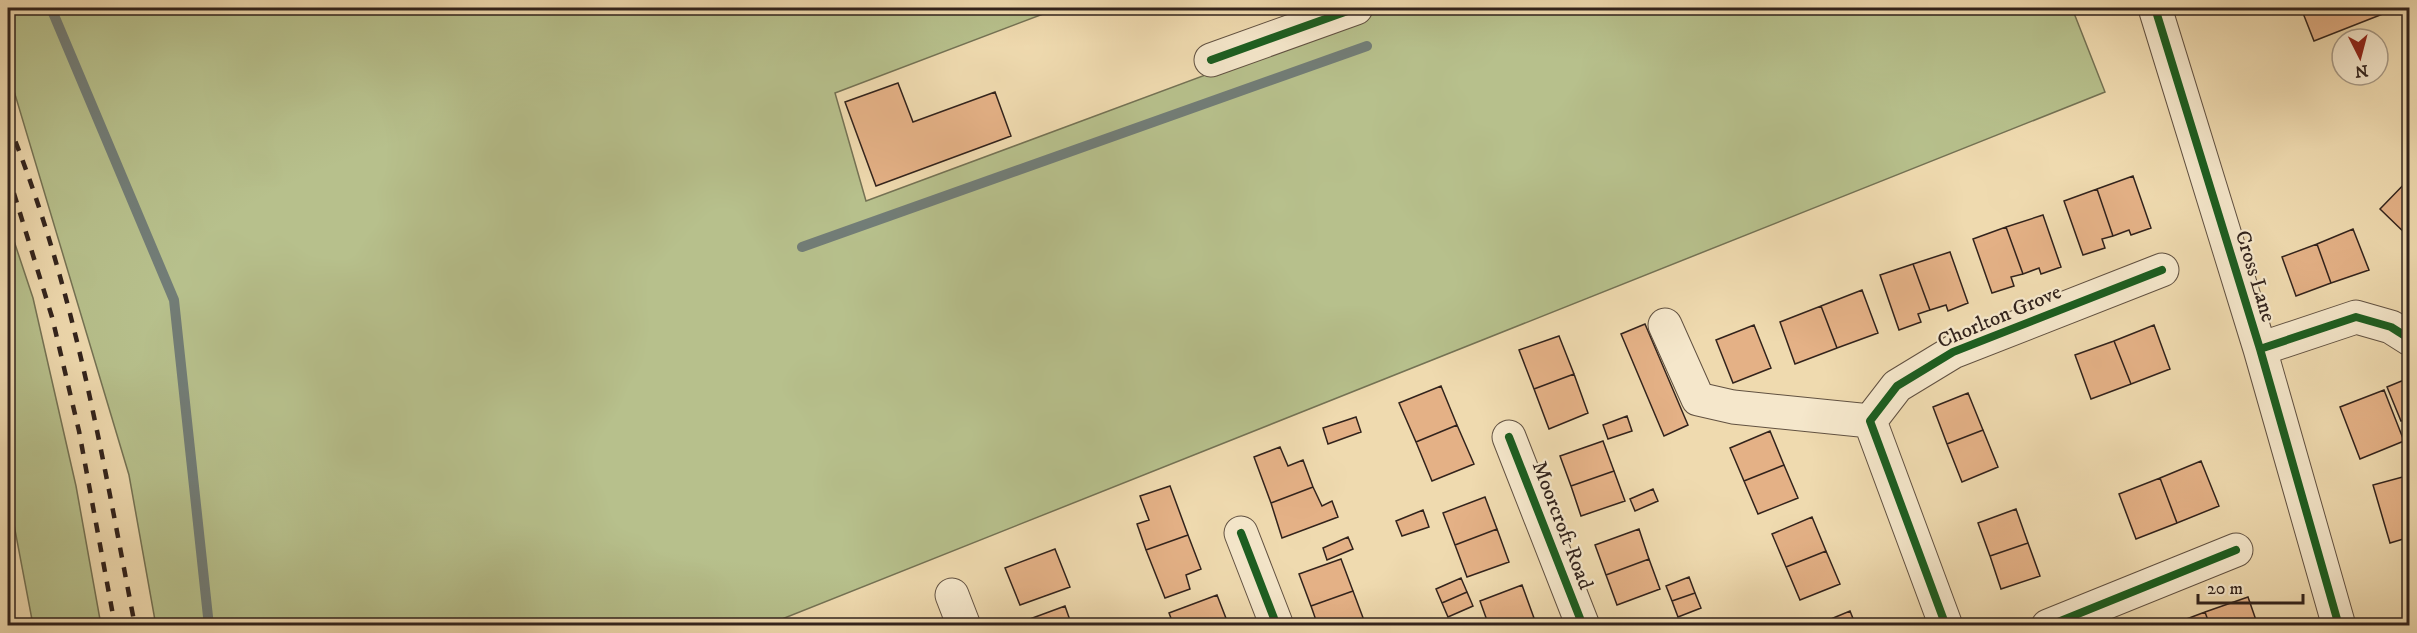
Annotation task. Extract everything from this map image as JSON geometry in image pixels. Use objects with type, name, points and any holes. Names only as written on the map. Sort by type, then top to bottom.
[{"type":"street","points":[[1211,60],[1356,8]]},
{"type":"street","name":"Cross Lane","points":[[2155,8],[2260,349],[2339,626]]},
{"type":"street","name":"Chorlton Grove","points":[[1870,422],[1897,386],[1953,352],[2162,270]]},
{"type":"street","points":[[2260,349],[2356,317],[2391,327],[2409,339]]},
{"type":"street","points":[[1665,325],[1698,399],[1733,407],[1870,422],[1946,626]]},
{"type":"street","name":"Moorcroft Road","points":[[1509,437],[1583,626]]},
{"type":"street","points":[[1241,533],[1277,626]]},
{"type":"street","points":[[2048,626],[2236,550]]},
{"type":"street","points":[[952,596],[964,626]]},
{"type":"green space","points":[[8,8],[1059,8],[835,93],[866,201],[1386,8],[2072,8],[2105,92],[767,625],[156,626],[129,475],[8,71]]},
{"type":"green space","points":[[8,223],[33,298],[76,486],[101,625],[33,625],[8,493]]},
{"type":"building","points":[[2301,8],[2398,8],[2350,27],[2330,27],[2330,35],[2314,41]]},
{"type":"building","points":[[898,83],[913,122],[995,92],[1011,136],[876,186],[845,102]]},
{"type":"building","points":[[2133,176],[2151,228],[2131,235],[2129,230],[2113,236],[2097,189]]},
{"type":"building","points":[[2410,178],[2410,238],[2380,209]]},
{"type":"building","points":[[2097,189],[2113,236],[2102,239],[2105,248],[2083,255],[2064,201]]},
{"type":"building","points":[[2043,215],[2061,267],[2041,274],[2039,268],[2023,274],[2006,227]]},
{"type":"building","points":[[2006,227],[2023,274],[2011,277],[2014,286],[1992,293],[1973,239]]},
{"type":"building","points":[[2353,229],[2369,270],[2331,283],[2317,244]]},
{"type":"building","points":[[2317,244],[2331,283],[2296,296],[2282,257]]},
{"type":"building","points":[[1950,252],[1968,303],[1948,311],[1946,305],[1930,310],[1913,264]]},
{"type":"building","points":[[1913,264],[1930,310],[1918,314],[1921,322],[1899,330],[1880,275]]},
{"type":"building","points":[[1862,290],[1878,333],[1837,348],[1821,306]]},
{"type":"building","points":[[1821,306],[1837,348],[1795,364],[1780,322]]},
{"type":"building","points":[[1645,324],[1688,425],[1664,436],[1621,334]]},
{"type":"building","points":[[1754,325],[1771,368],[1733,383],[1716,340]]},
{"type":"building","points":[[2154,325],[2170,369],[2131,384],[2114,341]]},
{"type":"building","points":[[1559,336],[1574,374],[1534,389],[1519,350]]},
{"type":"building","points":[[2114,341],[2131,384],[2091,399],[2075,355]]},
{"type":"building","points":[[1574,374],[1588,413],[1549,429],[1534,389]]},
{"type":"building","points":[[2404,380],[2410,393],[2410,418],[2401,421],[2387,387]]},
{"type":"building","points":[[1441,386],[1457,425],[1416,442],[1399,403]]},
{"type":"building","points":[[2384,390],[2404,441],[2360,459],[2340,407]]},
{"type":"building","points":[[1968,393],[1983,430],[1947,444],[1933,407]]},
{"type":"building","points":[[1627,416],[1632,431],[1608,439],[1603,425]]},
{"type":"building","points":[[1356,417],[1361,432],[1328,444],[1323,428]]},
{"type":"building","points":[[1457,425],[1474,464],[1432,481],[1416,442]]},
{"type":"building","points":[[1983,430],[1998,467],[1962,482],[1947,444]]},
{"type":"building","points":[[1770,431],[1784,465],[1744,481],[1730,448]]},
{"type":"building","points":[[1603,441],[1614,471],[1571,486],[1560,456]]},
{"type":"building","points":[[1280,447],[1288,466],[1303,460],[1313,487],[1271,503],[1254,457]]},
{"type":"building","points":[[2201,461],[2219,506],[2177,523],[2160,478]]},
{"type":"building","points":[[1784,465],[1798,498],[1758,514],[1744,481]]},
{"type":"building","points":[[1614,471],[1625,501],[1581,516],[1571,486]]},
{"type":"building","points":[[2410,475],[2410,537],[2390,543],[2373,485]]},
{"type":"building","points":[[2160,478],[2177,523],[2136,539],[2119,494]]},
{"type":"building","points":[[1170,486],[1188,535],[1146,550],[1137,524],[1149,520],[1140,496]]},
{"type":"building","points":[[1313,487],[1322,506],[1332,501],[1338,517],[1282,538],[1271,503]]},
{"type":"building","points":[[1653,489],[1658,501],[1635,511],[1630,499]]},
{"type":"building","points":[[1485,497],[1497,529],[1455,545],[1443,513]]},
{"type":"building","points":[[2016,509],[2028,543],[1990,556],[1978,523]]},
{"type":"building","points":[[1423,510],[1429,527],[1402,536],[1396,521]]},
{"type":"building","points":[[1812,517],[1826,551],[1786,567],[1772,534]]},
{"type":"building","points":[[1497,529],[1509,562],[1467,577],[1455,545]]},
{"type":"building","points":[[1639,529],[1649,559],[1606,575],[1595,545]]},
{"type":"building","points":[[1188,535],[1201,569],[1186,575],[1190,589],[1165,598],[1146,550]]},
{"type":"building","points":[[1348,537],[1353,549],[1327,560],[1323,548]]},
{"type":"building","points":[[2028,543],[2040,576],[2001,589],[1990,556]]},
{"type":"building","points":[[1055,549],[1070,587],[1020,605],[1005,568]]},
{"type":"building","points":[[1826,551],[1840,584],[1800,600],[1786,567]]},
{"type":"building","points":[[1341,559],[1353,591],[1311,606],[1299,574]]},
{"type":"building","points":[[1649,559],[1660,589],[1617,605],[1606,575]]},
{"type":"building","points":[[1689,577],[1695,593],[1672,601],[1666,586]]},
{"type":"building","points":[[1461,578],[1467,592],[1442,603],[1436,589]]},
{"type":"building","points":[[1522,585],[1534,618],[1513,626],[1489,626],[1480,601]]},
{"type":"building","points":[[1353,591],[1365,623],[1358,626],[1318,626],[1311,606]]},
{"type":"building","points":[[1467,592],[1473,606],[1448,617],[1442,603]]},
{"type":"building","points":[[1695,593],[1701,608],[1678,617],[1672,601]]},
{"type":"building","points":[[1217,595],[1229,626],[1174,626],[1169,613]]},
{"type":"building","points":[[2248,597],[2258,626],[2210,626],[2205,612]]},
{"type":"building","points":[[10,604],[13,618],[8,619],[8,605]]},
{"type":"building","points":[[1065,606],[1072,626],[1020,626],[1019,623]]},
{"type":"building","points":[[1850,611],[1856,626],[1814,626]]},
{"type":"building","points":[[2205,612],[2210,626],[2168,626]]},
{"type":"building","points":[[1534,618],[1537,626],[1513,626]]},
{"type":"building","points":[[1670,619],[1673,626],[1653,626]]},
{"type":"waterway","points":[[51,8],[174,300],[209,626]]},
{"type":"waterway","points":[[802,247],[1367,46]]},
{"type":"railway","points":[[8,123],[51,245],[84,371],[135,626]]},
{"type":"railway","points":[[8,174],[52,317],[79,431],[115,626]]},
{"type":"cycle path","points":[[1211,60],[1356,8]]},
{"type":"cycle path","points":[[2155,8],[2260,349],[2339,626]]},
{"type":"cycle path","points":[[1946,626],[1870,421],[1897,386],[1953,352],[2162,270]]},
{"type":"cycle path","points":[[2260,349],[2356,317],[2391,327],[2410,339]]},
{"type":"cycle path","points":[[1509,437],[1583,626]]},
{"type":"cycle path","points":[[1241,533],[1277,626]]},
{"type":"cycle path","points":[[2048,626],[2236,550]]}]
